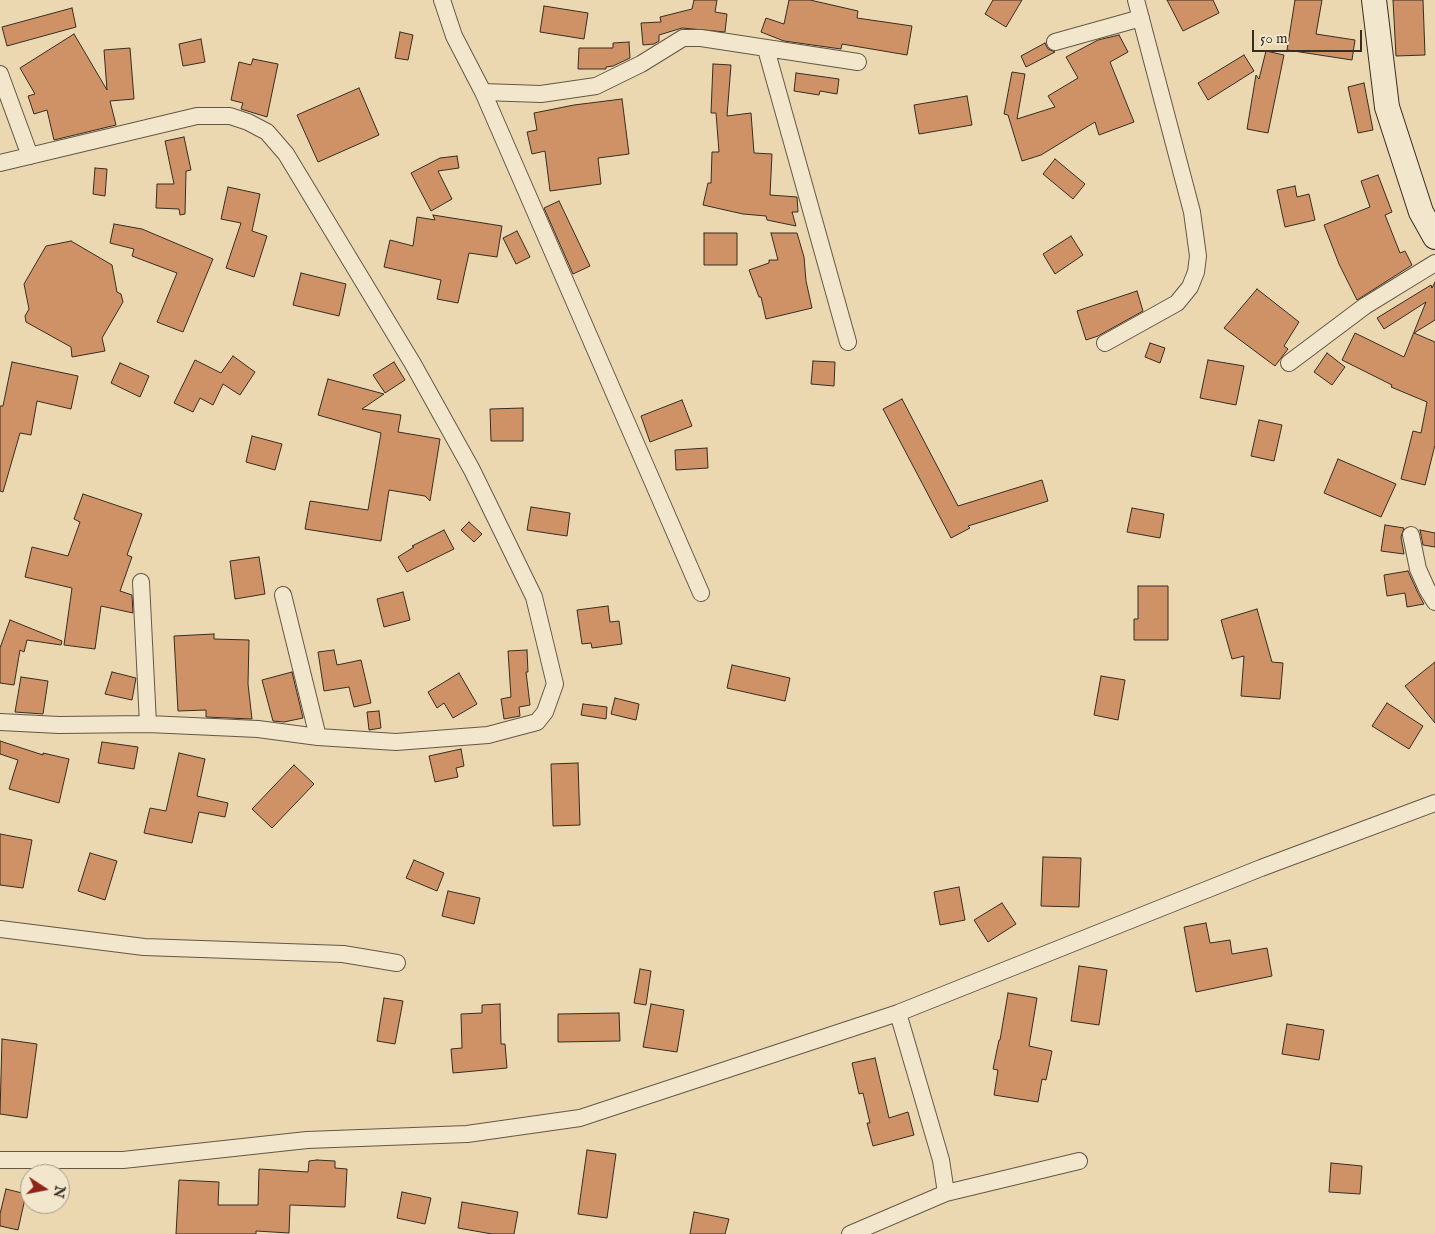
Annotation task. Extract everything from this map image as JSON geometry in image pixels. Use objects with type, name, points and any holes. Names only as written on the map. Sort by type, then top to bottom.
[{"type":"street","points":[[442,0],[454,36],[483,92],[701,593]]},
{"type":"street","points":[[1105,343],[1177,303],[1190,287],[1197,264],[1192,212],[1136,0]]},
{"type":"street","points":[[1374,0],[1387,107],[1421,212],[1435,237]]},
{"type":"street","points":[[1055,42],[1141,18]]},
{"type":"street","points":[[483,92],[541,94],[596,86],[641,64],[683,38],[701,38],[858,62]]},
{"type":"street","points":[[766,49],[848,342]]},
{"type":"street","points":[[0,74],[30,156]]},
{"type":"street","points":[[0,163],[197,116],[230,116],[248,122],[267,132],[286,154],[413,364],[472,470],[534,597],[555,684],[545,712],[537,722],[488,735],[396,742],[318,737],[258,729],[148,724],[0,722]]},
{"type":"street","points":[[1289,364],[1366,306],[1435,263]]},
{"type":"street","points":[[1411,535],[1418,569],[1435,602]]},
{"type":"street","points":[[141,582],[148,724]]},
{"type":"street","points":[[283,595],[318,737]]},
{"type":"street","points":[[0,1160],[122,1160],[307,1140],[467,1134],[580,1118],[898,1012],[1261,868],[1435,804]]},
{"type":"street","points":[[0,929],[144,947],[343,954],[397,963]]},
{"type":"street","points":[[898,1012],[942,1160],[946,1193]]},
{"type":"street","points":[[850,1234],[946,1193],[1079,1161]]},
{"type":"building","points":[[694,0],[717,0],[715,12],[727,14],[725,32],[682,28],[659,35],[659,41],[654,44],[643,45],[641,23],[661,22],[660,17],[692,9]]},
{"type":"building","points":[[789,0],[810,0],[858,11],[857,18],[912,26],[907,55],[842,44],[841,49],[784,41],[761,32],[766,18],[784,24]]},
{"type":"building","points":[[993,0],[1022,0],[1006,27],[985,14]]},
{"type":"building","points":[[1167,0],[1213,0],[1219,13],[1183,31]]},
{"type":"building","points":[[1295,0],[1322,0],[1316,34],[1355,40],[1352,60],[1287,50]]},
{"type":"building","points":[[1393,0],[1423,0],[1425,55],[1396,56]]},
{"type":"building","points":[[544,6],[588,13],[584,39],[540,32]]},
{"type":"building","points":[[72,8],[76,27],[7,46],[2,27]]},
{"type":"building","points":[[400,32],[413,35],[408,60],[395,58]]},
{"type":"building","points":[[74,34],[107,90],[104,50],[130,48],[134,99],[110,101],[116,125],[54,140],[47,110],[34,114],[28,96],[35,94],[20,68]]},
{"type":"building","points":[[1119,35],[1128,52],[1110,62],[1134,122],[1099,135],[1095,122],[1041,155],[1022,161],[1008,115],[1004,114],[1012,72],[1025,74],[1017,119],[1055,107],[1048,96],[1078,78],[1066,57],[1098,40]]},
{"type":"building","points":[[201,39],[205,62],[183,66],[179,44]]},
{"type":"building","points":[[629,42],[630,58],[613,66],[606,67],[606,69],[578,69],[579,48],[613,48],[613,43]]},
{"type":"building","points":[[1045,43],[1048,49],[1055,52],[1026,67],[1021,56]]},
{"type":"building","points":[[1266,51],[1284,55],[1268,133],[1247,129],[1256,75],[1259,79]]},
{"type":"building","points":[[1244,55],[1254,71],[1208,100],[1198,83]]},
{"type":"building","points":[[253,59],[278,64],[267,117],[241,109],[243,103],[231,100],[239,62],[251,65]]},
{"type":"building","points":[[713,64],[731,65],[727,116],[751,113],[754,153],[772,154],[770,195],[797,197],[798,212],[792,212],[796,226],[767,220],[766,216],[743,214],[703,205],[708,183],[711,183],[712,152],[719,152],[716,113],[711,113]]},
{"type":"building","points":[[796,73],[839,79],[837,94],[820,91],[819,95],[794,91]]},
{"type":"building","points":[[1364,83],[1373,130],[1358,133],[1348,87]]},
{"type":"building","points":[[359,88],[379,135],[318,162],[297,115]]},
{"type":"building","points":[[967,96],[972,125],[919,134],[914,105]]},
{"type":"building","points":[[622,99],[629,154],[598,158],[601,184],[550,191],[545,151],[532,154],[527,132],[537,130],[534,113],[574,105]]},
{"type":"building","points":[[184,137],[191,170],[186,171],[185,214],[180,215],[179,209],[156,208],[157,184],[174,184],[165,141]]},
{"type":"building","points":[[457,156],[459,168],[438,171],[452,199],[431,211],[411,173],[440,158]]},
{"type":"building","points":[[1055,159],[1085,184],[1073,199],[1043,174]]},
{"type":"building","points":[[95,168],[107,169],[105,196],[93,194]]},
{"type":"building","points":[[1378,175],[1392,212],[1385,215],[1400,253],[1405,251],[1412,265],[1357,300],[1339,264],[1324,225],[1370,207],[1361,181]]},
{"type":"building","points":[[1295,186],[1297,197],[1309,194],[1315,220],[1285,227],[1277,190]]},
{"type":"building","points":[[228,187],[260,194],[252,231],[267,236],[254,277],[226,268],[241,223],[221,219]]},
{"type":"building","points":[[559,201],[590,266],[573,274],[544,208]]},
{"type":"building","points":[[433,215],[502,226],[497,257],[469,253],[458,303],[437,299],[441,280],[384,267],[390,240],[413,246],[417,217],[435,220]]},
{"type":"building","points":[[114,224],[142,229],[213,259],[183,332],[157,322],[177,273],[132,256],[134,249],[110,243]]},
{"type":"building","points":[[517,231],[530,257],[516,264],[503,238]]},
{"type":"building","points":[[704,233],[737,233],[737,265],[704,265]]},
{"type":"building","points":[[771,233],[797,233],[804,257],[806,281],[812,308],[766,319],[761,297],[759,297],[749,270],[769,263],[769,260],[778,260]]},
{"type":"building","points":[[1071,236],[1083,255],[1055,274],[1043,254]]},
{"type":"building","points":[[71,241],[112,265],[117,292],[121,294],[123,302],[102,338],[105,351],[72,357],[71,347],[26,322],[25,316],[29,309],[24,284],[46,246]]},
{"type":"building","points":[[301,273],[346,284],[339,316],[293,305]]},
{"type":"building","points":[[1435,282],[1435,320],[1414,333],[1435,342],[1435,445],[1425,485],[1401,479],[1413,431],[1421,433],[1427,402],[1391,387],[1392,385],[1342,360],[1355,333],[1404,357],[1426,302],[1384,329],[1377,318],[1431,285],[1432,288]]},
{"type":"building","points":[[1257,289],[1299,322],[1284,346],[1288,349],[1275,366],[1224,328]]},
{"type":"building","points":[[1137,291],[1143,311],[1098,336],[1086,340],[1077,311]]},
{"type":"building","points":[[1150,343],[1165,348],[1160,363],[1145,357]]},
{"type":"building","points":[[1327,353],[1345,367],[1332,385],[1314,372]]},
{"type":"building","points":[[233,356],[255,372],[240,395],[223,384],[213,405],[200,398],[193,412],[174,403],[195,360],[221,373]]},
{"type":"building","points":[[1208,360],[1244,366],[1236,405],[1200,398]]},
{"type":"building","points":[[813,361],[835,362],[834,386],[811,384]]},
{"type":"building","points":[[12,362],[78,376],[71,409],[37,401],[31,435],[20,433],[3,492],[0,491],[0,406],[3,406]]},
{"type":"building","points":[[394,362],[405,380],[385,393],[373,375]]},
{"type":"building","points":[[120,363],[149,376],[140,397],[111,383]]},
{"type":"building","points":[[328,379],[384,394],[362,409],[401,415],[398,432],[440,439],[430,501],[425,496],[389,490],[381,541],[305,529],[310,501],[368,510],[381,433],[318,415]]},
{"type":"building","points":[[902,399],[958,506],[1042,480],[1048,501],[968,526],[970,528],[951,538],[883,409]]},
{"type":"building","points":[[682,400],[692,426],[650,442],[641,416]]},
{"type":"building","points":[[523,408],[523,441],[491,441],[490,409]]},
{"type":"building","points":[[1259,420],[1282,425],[1274,461],[1251,456]]},
{"type":"building","points":[[252,436],[282,444],[275,470],[246,462]]},
{"type":"building","points":[[707,448],[708,468],[676,470],[675,450]]},
{"type":"building","points":[[1338,459],[1396,484],[1381,517],[1324,493]]},
{"type":"building","points":[[83,494],[142,514],[127,555],[132,557],[120,591],[132,595],[133,613],[101,606],[95,649],[64,645],[72,588],[25,577],[32,547],[68,556],[80,522],[74,519]]},
{"type":"building","points":[[531,507],[570,513],[567,536],[527,530]]},
{"type":"building","points":[[1132,508],[1164,514],[1160,538],[1127,532]]},
{"type":"building","points":[[469,522],[482,534],[474,542],[461,530]]},
{"type":"building","points":[[1385,525],[1404,528],[1401,537],[1404,554],[1381,551]]},
{"type":"building","points":[[444,530],[454,549],[407,572],[398,557],[414,547],[412,546]]},
{"type":"building","points":[[1420,530],[1435,533],[1435,547],[1423,545]]},
{"type":"building","points":[[259,557],[265,594],[235,599],[230,561]]},
{"type":"building","points":[[1408,571],[1424,604],[1407,607],[1405,593],[1387,596],[1384,575]]},
{"type":"building","points":[[1138,586],[1168,586],[1168,640],[1134,640],[1134,619],[1138,619]]},
{"type":"building","points":[[403,592],[410,620],[384,627],[377,599]]},
{"type":"building","points":[[608,606],[610,622],[619,621],[622,644],[592,648],[591,643],[582,644],[577,610]]},
{"type":"building","points":[[1257,609],[1272,662],[1283,663],[1280,699],[1241,696],[1244,656],[1232,659],[1221,620]]},
{"type":"building","points":[[10,620],[62,641],[61,645],[27,640],[24,652],[20,650],[14,685],[0,683],[0,648]]},
{"type":"building","points":[[214,634],[214,639],[249,640],[248,684],[252,719],[206,717],[206,710],[178,711],[174,636]]},
{"type":"building","points":[[334,650],[337,665],[361,660],[371,703],[354,707],[349,687],[324,691],[318,652]]},
{"type":"building","points":[[527,650],[528,672],[526,672],[530,705],[519,707],[520,716],[504,719],[501,699],[511,697],[508,651]]},
{"type":"building","points":[[1435,662],[1435,723],[1405,686]]},
{"type":"building","points":[[732,665],[790,678],[785,701],[727,688]]},
{"type":"building","points":[[112,672],[136,678],[132,700],[105,694]]},
{"type":"building","points":[[292,672],[303,718],[284,722],[273,721],[262,680]]},
{"type":"building","points":[[459,673],[477,704],[453,718],[444,703],[437,708],[428,692]]},
{"type":"building","points":[[1101,676],[1125,680],[1118,720],[1094,715]]},
{"type":"building","points":[[21,677],[48,681],[43,714],[15,712]]},
{"type":"building","points":[[615,698],[639,704],[636,720],[611,714]]},
{"type":"building","points":[[1387,703],[1423,726],[1409,749],[1372,726]]},
{"type":"building","points":[[583,704],[607,707],[606,719],[581,715]]},
{"type":"building","points":[[379,711],[381,728],[369,730],[367,712]]},
{"type":"building","points":[[0,741],[43,755],[43,753],[69,759],[59,803],[9,789],[18,760],[0,754]]},
{"type":"building","points":[[102,742],[138,747],[134,769],[98,763]]},
{"type":"building","points":[[461,749],[464,766],[456,768],[458,777],[435,782],[429,756]]},
{"type":"building","points":[[179,753],[205,759],[197,796],[228,803],[225,817],[199,812],[192,843],[144,833],[150,808],[166,811]]},
{"type":"building","points":[[578,763],[580,825],[553,826],[551,764]]},
{"type":"building","points":[[294,765],[314,784],[272,828],[252,809]]},
{"type":"building","points":[[0,834],[32,840],[23,888],[0,885]]},
{"type":"building","points":[[90,853],[117,861],[105,900],[78,891]]},
{"type":"building","points":[[1043,857],[1081,858],[1079,907],[1041,906]]},
{"type":"building","points":[[414,860],[444,873],[437,891],[406,878]]},
{"type":"building","points":[[959,887],[965,920],[940,925],[934,892]]},
{"type":"building","points":[[448,891],[480,898],[474,924],[442,916]]},
{"type":"building","points":[[1002,903],[1016,924],[988,942],[974,920]]},
{"type":"building","points":[[1206,923],[1210,943],[1230,940],[1232,954],[1267,948],[1272,976],[1196,992],[1184,927]]},
{"type":"building","points":[[1079,966],[1107,970],[1099,1025],[1071,1021]]},
{"type":"building","points":[[640,969],[651,971],[646,1005],[634,1003]]},
{"type":"building","points":[[1008,993],[1037,998],[1029,1046],[1052,1051],[1046,1080],[1042,1079],[1038,1102],[994,1095],[998,1070],[993,1069]]},
{"type":"building","points":[[384,998],[403,1001],[395,1044],[377,1041]]},
{"type":"building","points":[[500,1004],[501,1044],[505,1044],[507,1068],[453,1073],[451,1049],[462,1048],[461,1014],[482,1013],[482,1005]]},
{"type":"building","points":[[651,1004],[684,1010],[677,1052],[643,1047]]},
{"type":"building","points":[[619,1013],[620,1041],[558,1042],[558,1014]]},
{"type":"building","points":[[1287,1024],[1324,1030],[1319,1060],[1282,1054]]},
{"type":"building","points":[[2,1039],[37,1044],[27,1118],[0,1114]]},
{"type":"building","points":[[875,1058],[889,1118],[908,1112],[914,1135],[873,1146],[867,1123],[870,1123],[863,1093],[859,1094],[852,1063]]},
{"type":"building","points":[[587,1150],[616,1154],[607,1218],[578,1214]]},
{"type":"building","points":[[309,1161],[335,1161],[335,1168],[347,1169],[345,1207],[290,1205],[289,1233],[256,1231],[256,1234],[176,1234],[179,1180],[219,1182],[218,1205],[258,1205],[259,1169],[308,1172]]},
{"type":"building","points":[[1331,1163],[1362,1166],[1360,1194],[1329,1192]]},
{"type":"building","points":[[6,1189],[20,1192],[20,1214],[22,1214],[18,1230],[0,1226],[0,1214]]},
{"type":"building","points":[[402,1192],[431,1198],[425,1224],[397,1218]]},
{"type":"building","points":[[462,1202],[518,1212],[514,1234],[492,1234],[458,1228]]},
{"type":"building","points":[[694,1212],[729,1219],[725,1234],[690,1234]]}]
